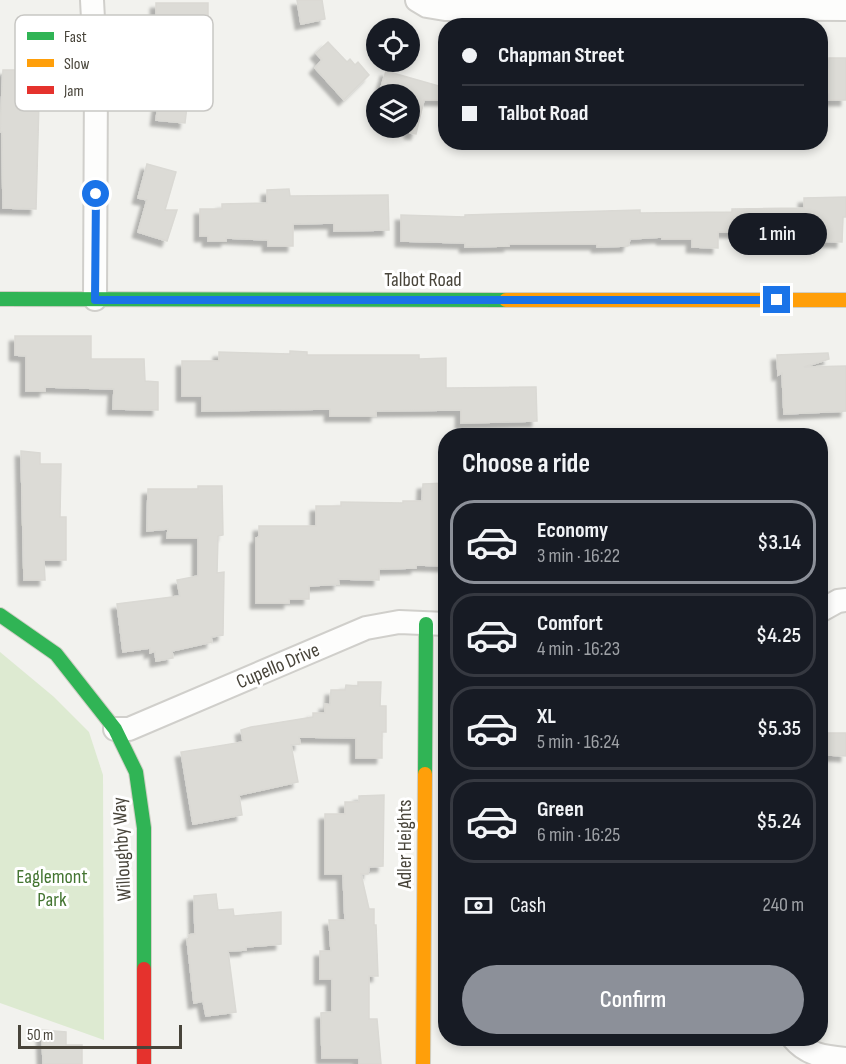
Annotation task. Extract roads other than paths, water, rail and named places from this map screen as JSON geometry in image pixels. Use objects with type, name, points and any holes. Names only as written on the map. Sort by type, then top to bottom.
[{"type":"street","points":[[92,0],[93,15]]},
{"type":"street","points":[[417,0],[427,6],[445,9],[659,4],[846,9]]},
{"type":"street","points":[[95,300],[96,111]]},
{"type":"street","name":"Talbot Road","points":[[0,299],[846,300]]},
{"type":"street","points":[[828,607],[846,600]]},
{"type":"street","name":"Willoughby Way","points":[[0,615],[56,654],[115,729],[136,772],[144,828],[144,1064]]},
{"type":"street","name":"Cupello Drive","points":[[115,729],[129,729],[366,628],[399,622],[436,624]]},
{"type":"street","name":"Adler Heights","points":[[423,1064],[436,624]]},
{"type":"street","points":[[799,1046],[816,1055],[846,1059]]},
{"type":"park label","name":"Eaglemont Park","points":[[52,888]]}]
